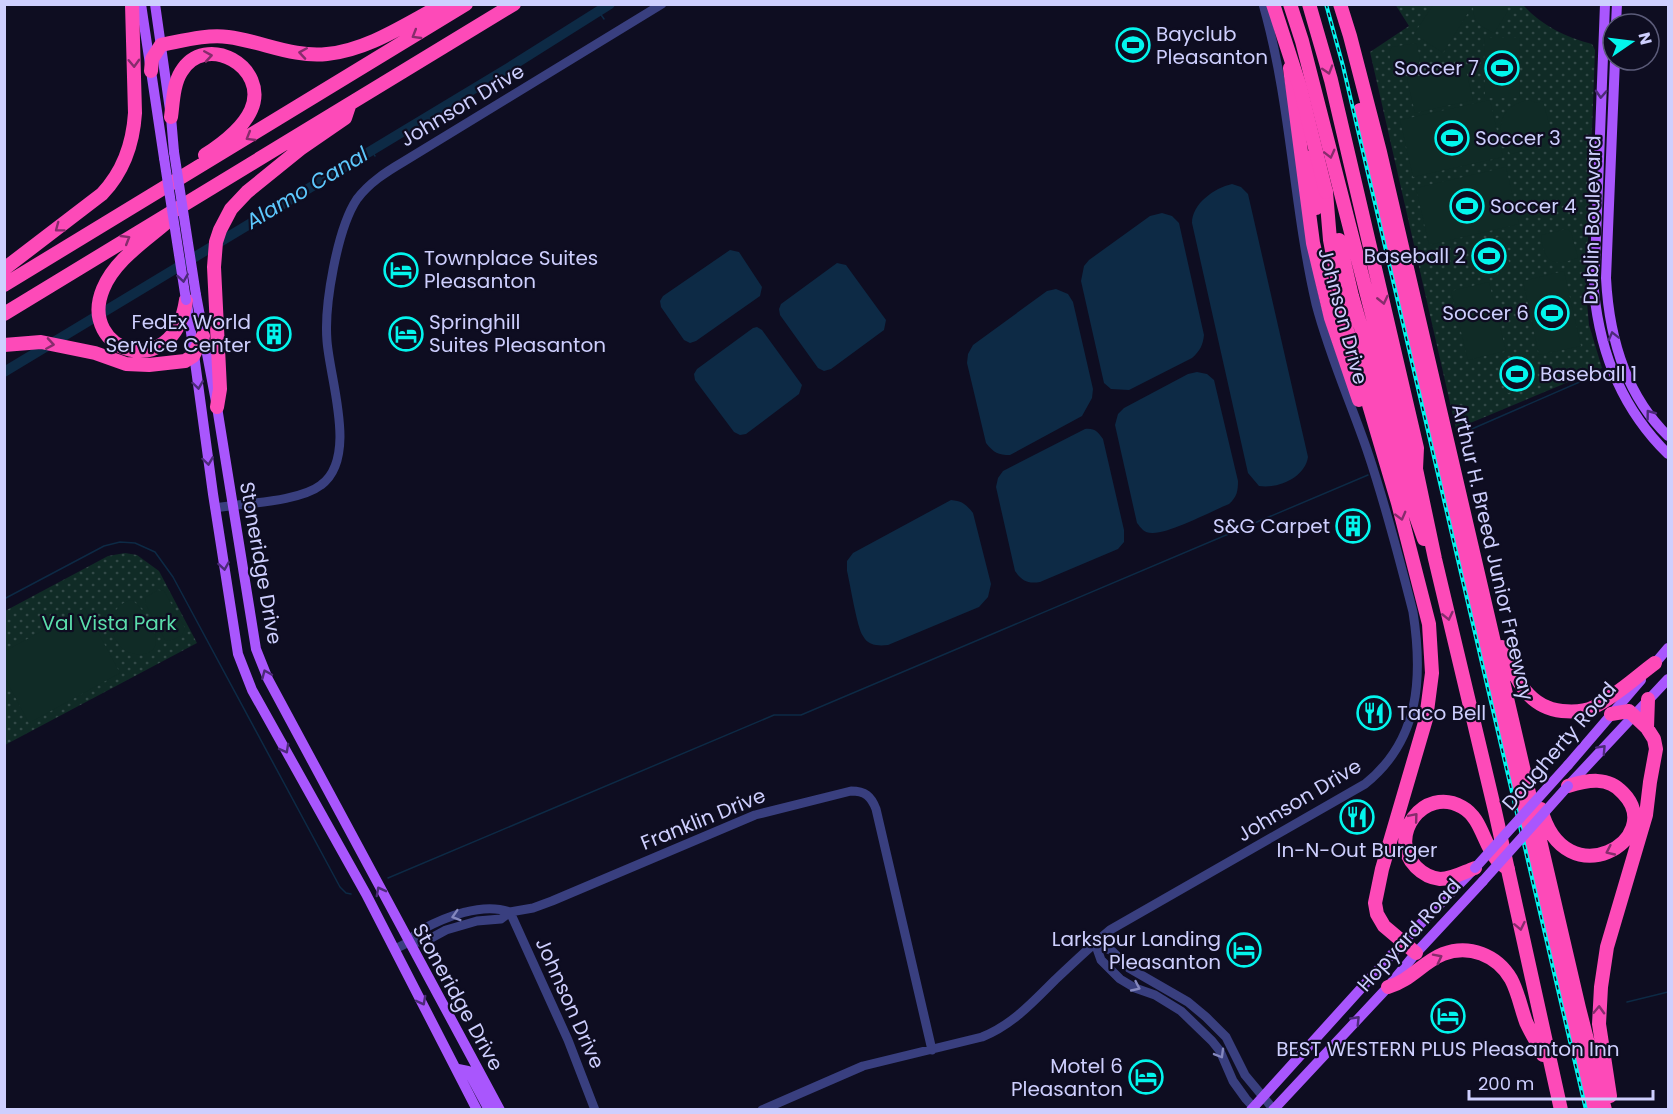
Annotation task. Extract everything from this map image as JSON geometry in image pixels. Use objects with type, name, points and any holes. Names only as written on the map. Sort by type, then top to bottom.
[{"type":"highway","points":[[4,269],[102,194],[111,184],[126,158],[134,128],[135,113],[132,4]]},
{"type":"highway","points":[[151,71],[152,59],[161,45],[207,38],[226,37],[310,55],[357,48],[444,4]]},
{"type":"highway","points":[[4,285],[466,4]]},
{"type":"highway","points":[[4,314],[514,4]]},
{"type":"highway","points":[[1275,4],[1300,87],[1326,192],[1347,330],[1424,602],[1431,647],[1430,697],[1426,719],[1376,891],[1377,914],[1384,926],[1416,953]]},
{"type":"highway","points":[[1275,4],[1290,66],[1310,224],[1350,378],[1385,460]]},
{"type":"highway","points":[[1290,4],[1302,41],[1314,166],[1318,255]]},
{"type":"highway","points":[[1309,4],[1331,80],[1417,448],[1416,469]]},
{"type":"highway","points":[[1333,4],[1594,1110]]},
{"type":"highway","name":"Arthur H. Breed Junior Freeway","points":[[1340,4],[1380,152],[1605,1110]]},
{"type":"highway","points":[[1347,4],[1350,36]]},
{"type":"highway","points":[[171,117],[176,83],[186,65],[195,59],[202,55],[220,54],[240,63],[247,71],[254,91],[254,102],[246,119],[224,140],[179,171],[171,185]]},
{"type":"highway","points":[[1302,56],[1407,451],[1416,469],[1561,1110]]},
{"type":"highway","points":[[217,407],[220,388],[214,255],[216,242],[231,209],[247,192],[300,149],[345,118],[350,104]]},
{"type":"highway","points":[[190,201],[131,253],[112,274],[99,301],[99,313],[105,332],[111,340],[130,350],[141,351],[161,346],[175,334],[191,297]]},
{"type":"highway","points":[[1334,239],[1411,502],[1420,530],[1435,559]]},
{"type":"highway","points":[[4,345],[41,342],[95,353],[112,360],[136,365],[185,361],[193,356],[203,336]]},
{"type":"highway","points":[[1491,628],[1522,688],[1538,704],[1550,709],[1572,712],[1593,707],[1655,663]]},
{"type":"highway","points":[[1500,668],[1511,691],[1547,826],[1556,838],[1573,853],[1597,856],[1618,847],[1632,829],[1634,816],[1626,795],[1617,787],[1597,780],[1571,785]]},
{"type":"highway","points":[[1647,728],[1648,699]]},
{"type":"highway","points":[[1611,714],[1629,711],[1647,728],[1654,739],[1656,749],[1646,815],[1607,947],[1599,1006],[1600,1043],[1613,1110]]},
{"type":"highway","points":[[1475,868],[1452,878],[1430,877],[1411,862],[1406,850],[1404,837],[1408,823],[1418,811],[1428,805],[1451,802],[1462,807],[1477,821],[1496,859],[1508,869]]},
{"type":"highway","points":[[1388,987],[1401,983],[1433,959],[1452,952],[1472,951],[1490,958],[1498,963],[1512,981],[1528,1025],[1551,1069]]},
{"type":"main road","name":"Stoneridge Drive","points":[[141,4],[151,71],[169,155],[191,297],[193,356],[238,654],[252,690],[394,949],[458,1069],[477,1110]]},
{"type":"main road","name":"Stoneridge Drive","points":[[155,4],[171,117],[169,155]]},
{"type":"main road","name":"Dublin Boulevard","points":[[1605,4],[1596,217],[1594,291],[1596,318],[1614,376],[1631,408],[1650,436],[1668,454]]},
{"type":"main road","name":"Dublin Boulevard","points":[[1614,72],[1606,262],[1607,308],[1611,333],[1620,360],[1638,397],[1668,436]]},
{"type":"main road","points":[[1596,217],[1601,221],[1600,258],[1606,262]]},
{"type":"main road","name":"Stoneridge Drive","points":[[191,297],[203,336],[217,407],[231,505],[256,648],[268,679],[500,1110]]},
{"type":"main road","name":"Dougherty Road","points":[[1475,868],[1568,765],[1668,648]]},
{"type":"main road","name":"Dougherty Road","points":[[1571,785],[1668,679]]},
{"type":"main road","name":"Hopyard Road","points":[[1273,1109],[1388,987],[1416,953],[1571,785]]},
{"type":"main road","name":"Hopyard Road","points":[[1253,1109],[1403,942],[1475,868]]},
{"type":"main road","points":[[458,1069],[468,1071],[489,1110]]},
{"type":"street","name":"Johnson Drive","points":[[215,508],[302,495],[323,484],[337,464],[341,442],[329,357],[327,322],[336,260],[346,222],[351,210],[365,190],[374,181],[403,162],[662,4]]},
{"type":"street","name":"Johnson Drive","points":[[762,1110],[863,1066],[982,1038],[1010,1023],[1110,930],[1365,784],[1378,773],[1397,750],[1410,721],[1415,698],[1418,652],[1413,612],[1377,479],[1339,378],[1317,306],[1301,231],[1278,67],[1263,4]]},
{"type":"street","name":"Franklin Drive","points":[[394,949],[408,942],[424,942],[446,930],[477,921],[501,919],[510,912],[533,908],[552,901],[755,815],[851,791],[863,792],[873,800],[876,809],[932,1050]]},
{"type":"street","name":"Johnson Drive","points":[[510,912],[568,1040],[595,1110]]},
{"type":"street","points":[[1095,943],[1112,951],[1129,968],[1188,1002],[1202,1014],[1226,1037],[1245,1075],[1273,1109]]},
{"type":"street","points":[[1095,943],[1101,960],[1120,980],[1181,1011],[1198,1026],[1220,1051],[1233,1081],[1253,1109]]},
{"type":"street","points":[[1168,1004],[1173,1000],[1188,1002]]},
{"type":"street","points":[[1181,1011],[1189,1009],[1202,1014]]},
{"type":"green space","points":[[1395,4],[1523,5],[1546,25],[1572,38],[1592,44],[1595,50],[1586,291],[1589,325],[1602,368],[1456,429],[1370,52],[1409,26]]},
{"type":"green space","points":[[1433,5],[1473,5],[1443,53],[1414,34]]},
{"type":"green space","points":[[1473,5],[1505,5],[1508,11],[1494,33],[1478,23],[1474,16]]},
{"type":"green space","name":"Soccer 7","points":[[1484,38],[1519,38],[1520,98],[1485,98]]},
{"type":"green space","points":[[1416,43],[1419,58],[1417,67],[1409,73],[1394,76],[1389,52],[1392,47]]},
{"type":"green space","points":[[1465,66],[1473,100],[1415,113],[1407,79]]},
{"type":"green space","name":"Soccer 3","points":[[1490,100],[1503,157],[1413,177],[1400,120]]},
{"type":"green space","points":[[1529,100],[1537,103],[1543,101],[1552,135],[1545,146],[1510,154],[1502,137],[1503,117],[1511,107]]},
{"type":"green space","name":"Soccer 4","points":[[1506,167],[1519,224],[1429,245],[1416,188]]},
{"type":"green space","points":[[1567,229],[1571,232],[1578,258],[1562,262],[1551,260],[1544,252],[1541,235]]},
{"type":"green space","name":"Baseball 2","points":[[1499,237],[1504,240],[1510,267],[1493,276],[1479,273],[1471,263],[1471,244]]},
{"type":"green space","name":"Soccer 6","points":[[1564,271],[1581,346],[1539,355],[1523,281]]},
{"type":"green space","points":[[1489,282],[1506,351],[1468,360],[1451,291]]},
{"type":"green space","name":"Baseball 1","points":[[1529,352],[1537,382],[1534,387],[1508,393],[1500,381],[1500,367],[1507,359]]},
{"type":"green space","name":"Val Vista Park","points":[[125,553],[137,555],[159,571],[197,643],[5,745],[5,611],[108,556]]},
{"type":"green space","points":[[158,590],[164,591],[185,628],[182,635],[171,641],[165,640],[145,603],[146,597]]},
{"type":"green space","points":[[132,600],[149,620],[156,638],[151,651],[143,654],[123,649],[116,641],[113,631],[112,621],[115,612],[122,604]]},
{"type":"green space","points":[[85,608],[120,673],[29,723],[5,678],[5,651]]},
{"type":"water","points":[[1232,184],[1241,187],[1248,194],[1308,457],[1306,464],[1296,476],[1275,486],[1259,486],[1248,473],[1192,223],[1196,209],[1205,198],[1218,189]]},
{"type":"water","points":[[1162,213],[1172,216],[1179,223],[1204,335],[1203,342],[1192,358],[1129,390],[1111,389],[1104,383],[1081,281],[1084,266],[1150,216]]},
{"type":"water","points":[[730,250],[739,252],[762,287],[760,296],[690,343],[684,340],[661,307],[660,301],[663,296]]},
{"type":"water","points":[[837,263],[846,265],[886,320],[884,330],[831,369],[824,371],[818,368],[780,315],[779,309],[781,304]]},
{"type":"water","points":[[1056,289],[1068,294],[1073,302],[1093,389],[1092,398],[1082,416],[1010,455],[999,454],[986,443],[967,363],[968,354],[973,345],[1047,291]]},
{"type":"water","points":[[757,327],[762,330],[802,385],[799,394],[746,434],[740,435],[734,432],[695,380],[694,374],[697,369]]},
{"type":"water","points":[[1197,372],[1207,374],[1214,380],[1238,488],[1234,499],[1229,504],[1168,530],[1147,532],[1137,523],[1115,425],[1118,414],[1124,408],[1188,374]]},
{"type":"water","points":[[1085,429],[1096,431],[1103,439],[1124,530],[1124,542],[1118,549],[1040,582],[1026,581],[1015,571],[996,487],[998,478],[1003,471]]},
{"type":"water","points":[[951,500],[964,503],[973,513],[991,584],[988,597],[979,607],[888,645],[871,644],[863,636],[858,624],[847,561],[853,553]]},
{"type":"waterway","name":"Alamo Canal","points":[[4,372],[510,67],[610,4]]},
{"type":"waterway","points":[[599,12],[604,19]]},
{"type":"waterway","name":"Alamo Canal","points":[[481,85],[485,90]]},
{"type":"waterway","name":"Alamo Canal","points":[[420,122],[423,128]]},
{"type":"waterway","name":"Alamo Canal","points":[[372,151],[375,156]]},
{"type":"waterway","points":[[1458,435],[1598,374]]},
{"type":"waterway","points":[[388,878],[774,715],[801,715],[1368,475]]},
{"type":"waterway","points":[[4,599],[104,546],[120,542],[135,543],[155,552],[173,577],[340,887],[346,893],[351,894]]},
{"type":"waterway","points":[[1627,1002],[1668,992]]},
{"type":"railway","points":[[1326,4],[1343,66],[1586,1110]]},
{"type":"place","name":"Bayclub Pleasanton","points":[[1133,45]]},
{"type":"place","name":"Soccer 7","points":[[1502,68]]},
{"type":"place","name":"Soccer 3","points":[[1452,138]]},
{"type":"place","name":"Soccer 4","points":[[1467,206]]},
{"type":"place","name":"Baseball 2","points":[[1489,256]]},
{"type":"place","name":"Townplace Suites Pleasanton","points":[[401,270]]},
{"type":"place","name":"Soccer 6","points":[[1552,313]]},
{"type":"place","name":"FedEx World Service Center","points":[[274,334]]},
{"type":"place","name":"Springhill Suites Pleasanton","points":[[406,334]]},
{"type":"place","name":"Baseball 1","points":[[1517,374]]},
{"type":"place","name":"S&G Carpet","points":[[1353,526]]},
{"type":"place","name":"Taco Bell","points":[[1374,713]]},
{"type":"place","name":"In-N-Out Burger","points":[[1357,817]]},
{"type":"place","name":"Larkspur Landing Pleasanton","points":[[1244,950]]},
{"type":"place","name":"BEST WESTERN PLUS Pleasanton Inn","points":[[1448,1016]]},
{"type":"place","name":"Motel 6 Pleasanton","points":[[1146,1077]]}]
